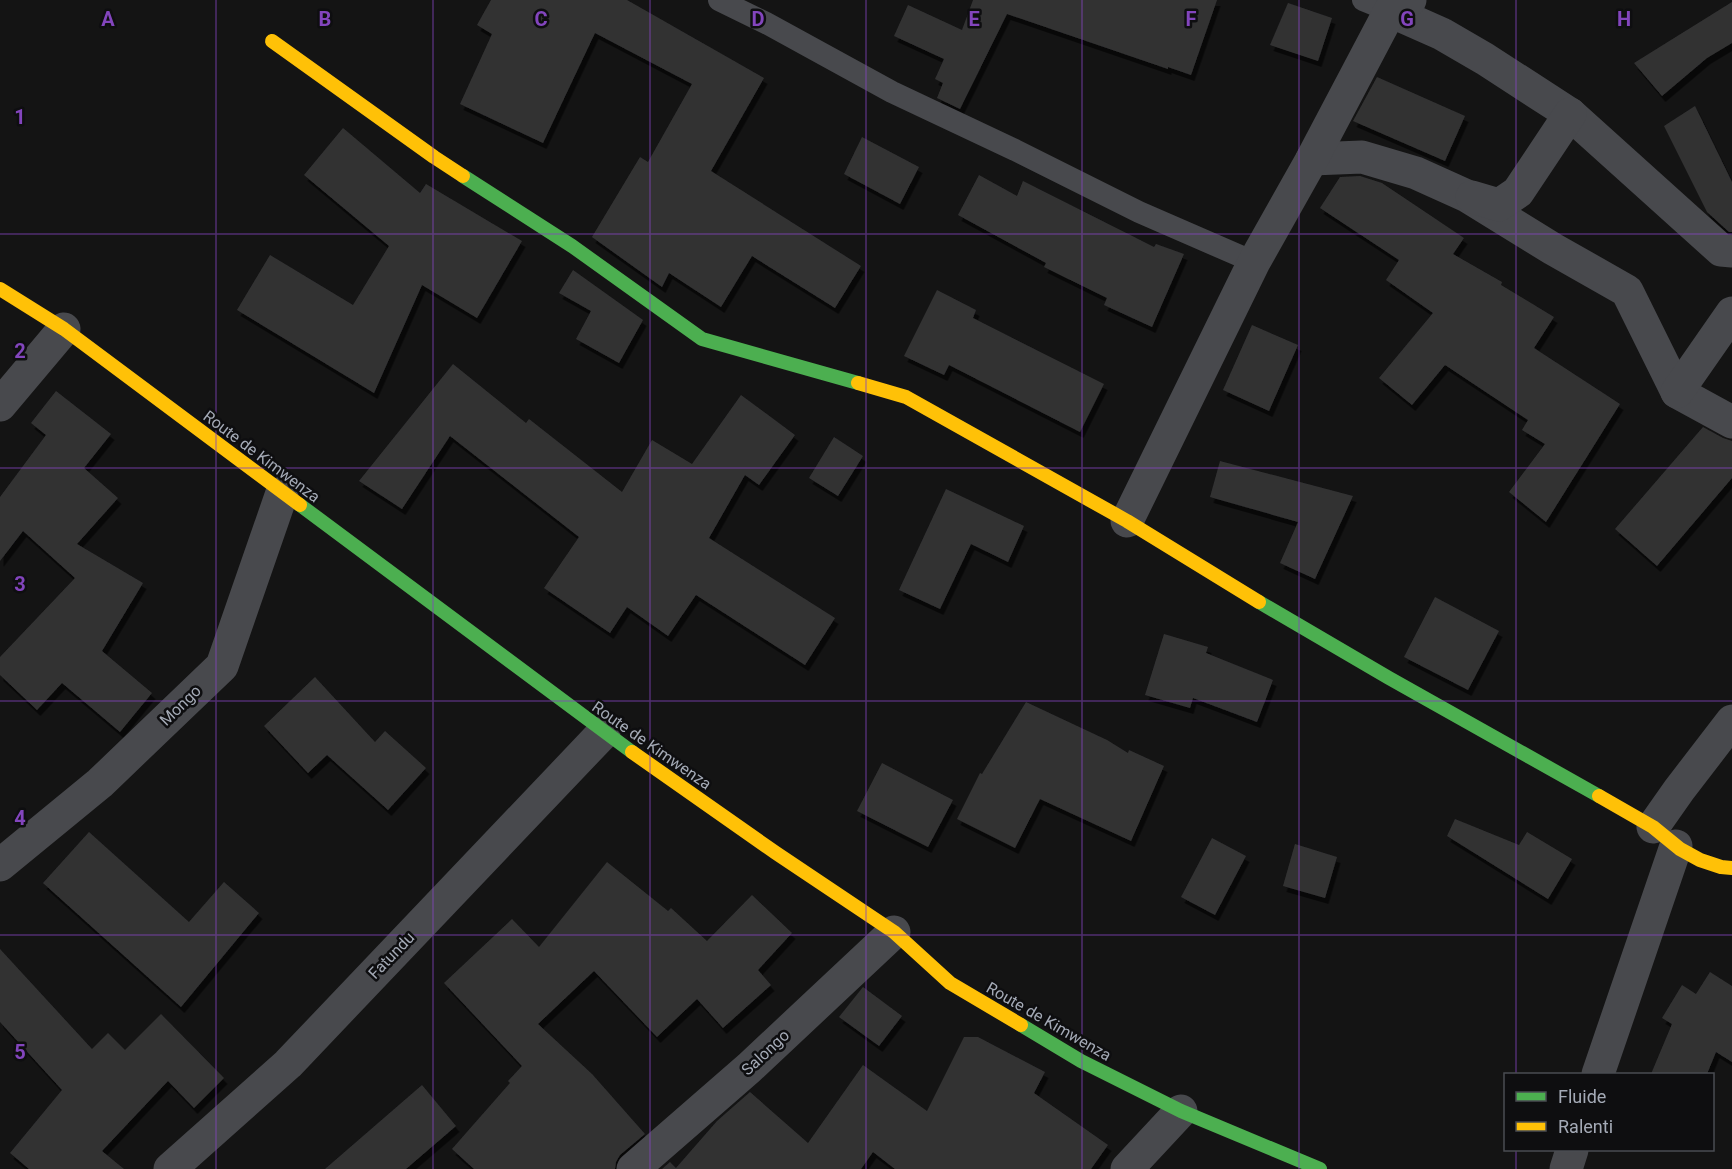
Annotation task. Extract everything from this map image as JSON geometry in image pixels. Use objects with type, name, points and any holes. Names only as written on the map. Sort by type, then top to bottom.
[{"type":"street","points":[[1127,521],[1254,262],[1312,159],[1388,4],[1485,59],[1570,114],[1721,250],[1732,251]]},
{"type":"street","points":[[272,41],[434,157],[572,246],[702,339],[906,397],[1127,521],[1216,577],[1665,837],[1694,857],[1721,868],[1732,868]]},
{"type":"street","points":[[1467,196],[1499,205],[1518,192],[1570,114]]},
{"type":"street","points":[[1312,159],[1362,157],[1416,173],[1467,196],[1553,249],[1628,291],[1677,392],[1732,422]]},
{"type":"street","name":"Route de Kimwenza","points":[[0,289],[64,328],[604,732],[776,853],[894,932],[950,983],[1081,1060],[1181,1112],[1320,1169]]},
{"type":"street","points":[[1677,392],[1732,313]]},
{"type":"street","points":[[0,405],[64,328]]},
{"type":"street","name":"Mongo","points":[[0,864],[100,783],[222,666],[282,493]]},
{"type":"street","points":[[1598,1073],[1679,790],[1732,721]]},
{"type":"street","name":"Fatundu","points":[[170,1169],[288,1064],[604,732]]},
{"type":"street","name":"Salongo","points":[[633,1169],[749,1068],[894,932]]},
{"type":"street","points":[[1127,1169],[1181,1112]]},
{"type":"street","points":[[1566,1169],[1571,1151]]},
{"type":"lane","points":[[719,0],[892,92],[1016,150],[1139,212],[1254,262]]},
{"type":"building","points":[[491,0],[627,0],[764,78],[711,171],[861,266],[835,308],[752,256],[721,307],[669,273],[662,287],[592,237],[640,157],[648,162],[692,84],[595,33],[543,143],[460,104],[492,34],[477,25]]},
{"type":"building","points":[[973,0],[1217,0],[1191,75],[1007,14],[960,109],[937,98],[943,83],[935,79],[944,59],[894,36],[908,5],[962,30]]},
{"type":"building","points":[[1732,2],[1732,43],[1707,58],[1662,96],[1634,63]]},
{"type":"building","points":[[1288,3],[1332,18],[1318,61],[1270,45]]},
{"type":"building","points":[[1377,77],[1465,116],[1445,161],[1353,121]]},
{"type":"building","points":[[1695,106],[1732,182],[1732,232],[1729,232],[1707,212],[1664,126]]},
{"type":"building","points":[[343,128],[420,193],[426,184],[522,241],[477,318],[422,285],[374,393],[237,310],[270,255],[353,305],[389,246],[304,175]]},
{"type":"building","points":[[862,137],[919,167],[900,204],[844,174]]},
{"type":"building","points":[[979,175],[1017,196],[1023,181],[1154,247],[1156,244],[1184,254],[1152,327],[1104,305],[1107,298],[1044,267],[1046,263],[958,215]]},
{"type":"building","points":[[1360,176],[1382,183],[1464,238],[1453,254],[1502,282],[1501,285],[1554,317],[1534,348],[1620,404],[1546,522],[1509,492],[1545,444],[1522,430],[1528,420],[1445,365],[1412,405],[1379,378],[1433,313],[1386,280],[1399,260],[1320,208],[1340,177]]},
{"type":"building","points":[[573,270],[643,320],[619,363],[576,339],[591,311],[559,293]]},
{"type":"building","points":[[937,290],[976,310],[973,318],[1104,384],[1080,432],[949,365],[944,375],[904,356]]},
{"type":"building","points":[[1252,325],[1298,345],[1269,411],[1223,390]]},
{"type":"building","points":[[453,364],[526,423],[529,419],[622,492],[652,440],[692,464],[741,395],[795,435],[759,485],[745,475],[709,538],[835,618],[805,665],[696,595],[668,636],[627,607],[610,633],[544,588],[579,537],[450,436],[402,509],[359,481]]},
{"type":"building","points":[[56,391],[111,434],[84,468],[118,498],[77,544],[143,583],[102,651],[152,693],[120,732],[62,683],[37,710],[0,675],[0,657],[75,578],[23,531],[0,561],[0,497],[46,435],[31,423]]},
{"type":"building","points":[[1703,427],[1732,441],[1732,478],[1657,566],[1615,529]]},
{"type":"building","points":[[834,437],[863,456],[838,496],[809,478]]},
{"type":"building","points":[[1220,461],[1353,496],[1315,579],[1280,563],[1298,522],[1210,497]]},
{"type":"building","points":[[946,489],[1024,526],[1008,562],[971,544],[940,609],[899,590]]},
{"type":"building","points":[[1435,597],[1499,631],[1468,690],[1404,657]]},
{"type":"building","points":[[1164,634],[1208,647],[1206,653],[1273,680],[1257,722],[1193,698],[1190,708],[1145,695]]},
{"type":"building","points":[[315,677],[375,742],[385,731],[426,768],[388,810],[327,755],[308,773],[264,726]]},
{"type":"building","points":[[1026,702],[1107,740],[1128,753],[1129,750],[1164,766],[1131,841],[1040,799],[1015,848],[957,819],[980,773],[982,774]]},
{"type":"building","points":[[882,763],[953,800],[928,847],[857,811]]},
{"type":"building","points":[[1455,819],[1519,845],[1527,832],[1572,859],[1548,899],[1447,836]]},
{"type":"building","points":[[89,832],[189,922],[224,882],[259,913],[181,1007],[43,883]]},
{"type":"building","points":[[1212,838],[1246,856],[1215,915],[1181,897]]},
{"type":"building","points":[[1295,844],[1337,857],[1325,898],[1283,886]]},
{"type":"building","points":[[607,862],[668,911],[671,908],[707,941],[752,895],[792,933],[758,970],[771,985],[723,1028],[697,999],[657,1037],[594,971],[538,1024],[592,1074],[645,1134],[620,1155],[615,1169],[474,1169],[452,1149],[522,1066],[444,983],[512,919],[539,947]]},
{"type":"building","points":[[0,949],[92,1049],[108,1033],[125,1050],[161,1014],[224,1078],[194,1108],[168,1081],[102,1151],[124,1169],[29,1169],[10,1153],[62,1090],[0,1022]]},
{"type":"building","points":[[1710,972],[1732,986],[1732,1062],[1716,1052],[1707,1073],[1651,1073],[1672,1024],[1662,1018],[1682,985],[1696,994]]},
{"type":"building","points":[[863,987],[902,1016],[879,1046],[839,1017]]},
{"type":"building","points":[[964,1037],[978,1037],[1045,1072],[1034,1093],[1108,1145],[1091,1169],[895,1169],[873,1152],[861,1169],[662,1169],[670,1162],[676,1168],[717,1121],[750,1092],[808,1143],[863,1065],[927,1111]]},
{"type":"building","points":[[422,1085],[456,1126],[406,1169],[325,1169]]},
{"type":"traffic: fast","points":[[463,176],[572,246],[702,339],[858,383]]},
{"type":"traffic: fast","points":[[300,505],[632,752]]},
{"type":"traffic: fast","points":[[1259,602],[1599,796]]},
{"type":"traffic: fast","points":[[1021,1025],[1081,1061],[1181,1111],[1320,1169]]},
{"type":"traffic: slow","points":[[272,41],[463,176]]},
{"type":"traffic: slow","points":[[0,289],[64,329],[300,505]]},
{"type":"traffic: slow","points":[[858,383],[906,397],[1127,521],[1259,602]]},
{"type":"traffic: slow","points":[[632,752],[894,932],[950,983],[1021,1025]]},
{"type":"traffic: slow","points":[[1599,796],[1653,827],[1680,849],[1700,860],[1732,868]]}]
